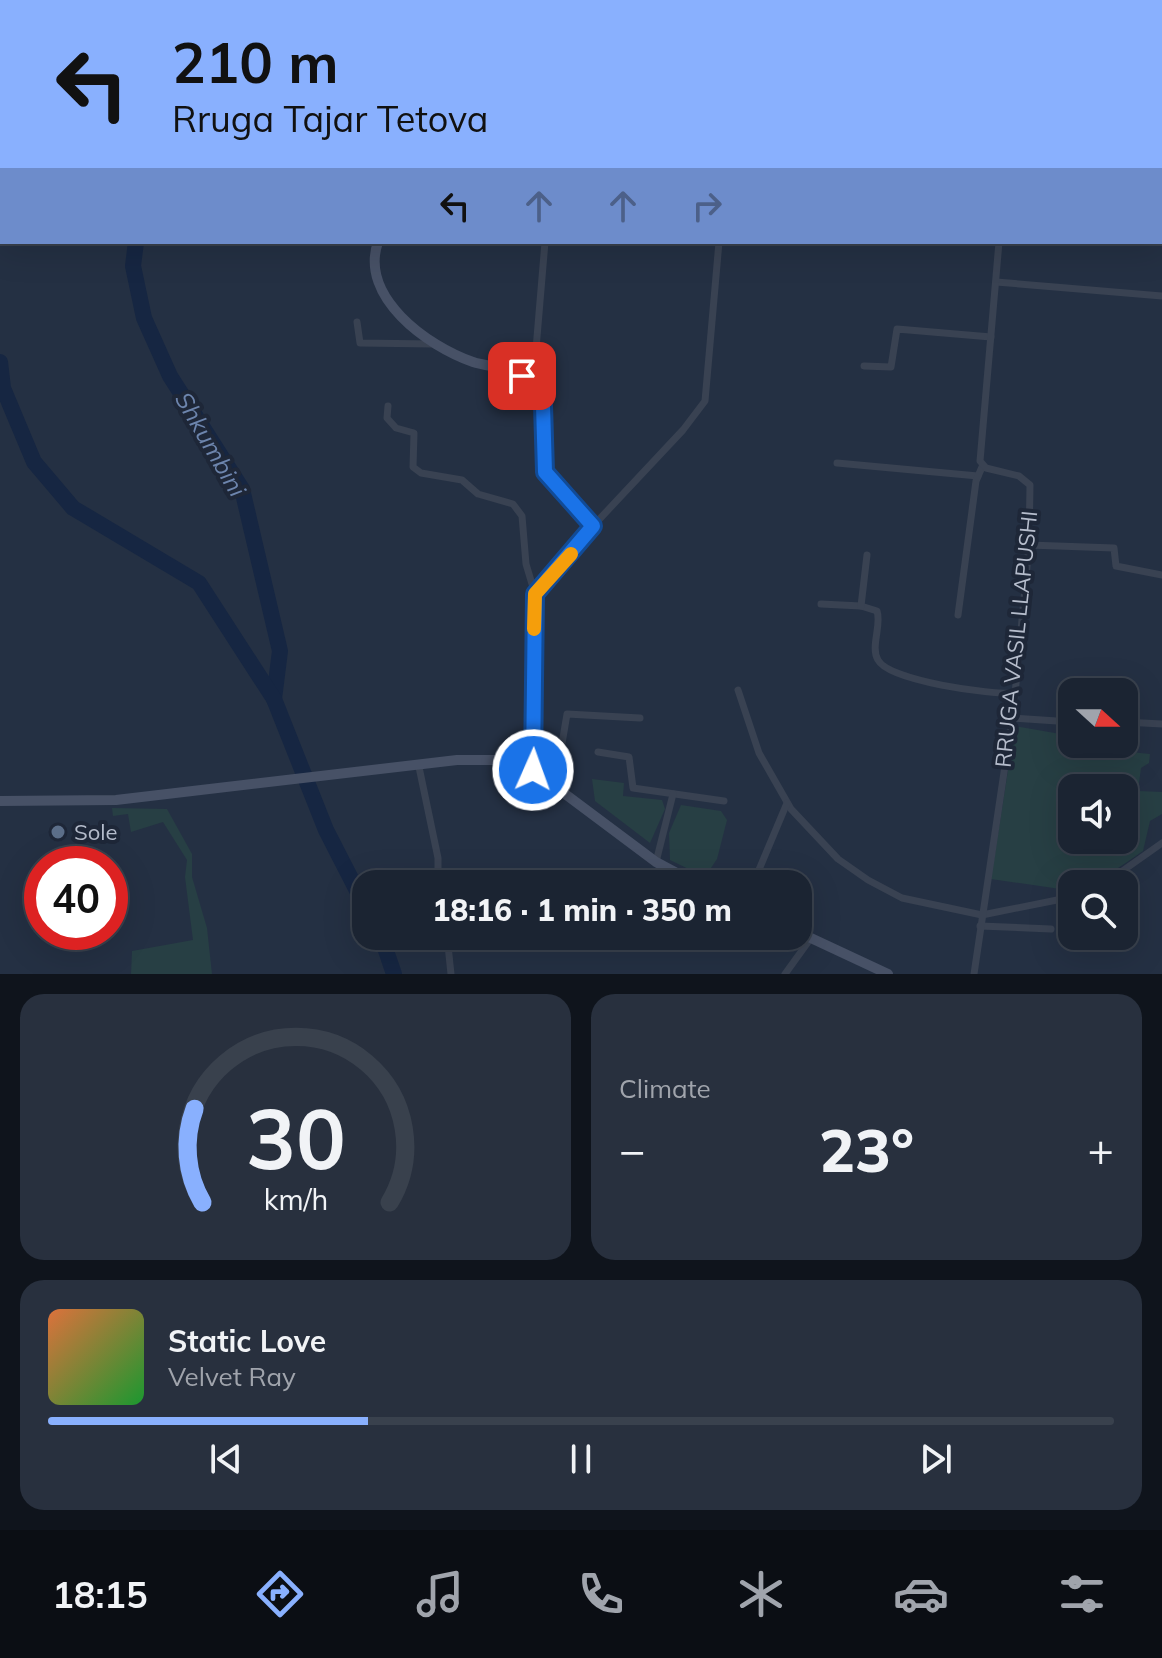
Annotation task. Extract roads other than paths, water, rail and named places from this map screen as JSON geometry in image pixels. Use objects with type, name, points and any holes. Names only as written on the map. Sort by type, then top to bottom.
[{"type":"main road","points":[[378,244],[373,269],[379,289],[433,344],[472,362],[513,372],[527,382],[543,405],[545,472],[593,526],[535,594],[533,770]]},
{"type":"main road","points":[[0,801],[116,800],[486,759],[516,763],[533,770],[671,870]]},
{"type":"main road","points":[[812,938],[888,974]]},
{"type":"street","points":[[527,382],[535,361],[545,244]]},
{"type":"street","points":[[593,526],[683,430],[705,401],[719,244]]},
{"type":"street","points":[[958,615],[978,476],[982,467],[980,453],[999,244]]},
{"type":"street","points":[[996,282],[1162,296]]},
{"type":"street","points":[[357,322],[360,343],[433,344]]},
{"type":"street","points":[[864,366],[891,367],[897,329],[991,337]]},
{"type":"street","points":[[388,406],[387,418],[396,428],[414,433],[413,467],[421,473],[462,480],[478,494],[513,504],[522,516],[526,564],[535,594]]},
{"type":"street","points":[[837,463],[978,476]]},
{"type":"street","name":"RRUGA VASIL LLAPUSHI","points":[[974,974],[1015,693],[1029,545],[1030,485],[1019,476],[982,467]]},
{"type":"street","points":[[1029,545],[1114,548],[1116,566],[1162,575]]},
{"type":"street","points":[[861,606],[867,555]]},
{"type":"street","points":[[821,604],[861,606],[877,611],[876,655],[884,665],[932,684],[1015,693]]},
{"type":"street","points":[[738,690],[759,753],[787,803],[822,844],[868,880],[902,898],[982,915],[1058,900]]},
{"type":"street","points":[[555,785],[567,714],[640,718]]},
{"type":"street","points":[[1012,718],[1058,721]]},
{"type":"street","points":[[1138,723],[1162,724]]},
{"type":"street","points":[[598,752],[629,757],[633,788],[724,801]]},
{"type":"street","points":[[419,767],[438,870]]},
{"type":"street","points":[[656,862],[673,794]]},
{"type":"street","points":[[759,870],[787,803]]},
{"type":"street","points":[[1124,870],[1162,843]]},
{"type":"street","points":[[980,926],[1051,929]]},
{"type":"street","points":[[448,950],[451,974]]},
{"type":"street","points":[[785,974],[802,950]]},
{"type":"waterway","name":"Shkumbini","points":[[136,244],[133,266],[144,318],[170,376],[242,489],[280,651],[274,699]]},
{"type":"waterway","name":"Shkumbini","points":[[0,362],[3,388],[34,462],[73,508],[199,583],[274,699],[326,830],[352,881]]},
{"type":"waterway","name":"Shkumbini","points":[[386,950],[394,974]]},
{"type":"place","name":"Sole","points":[[58,832]]}]
